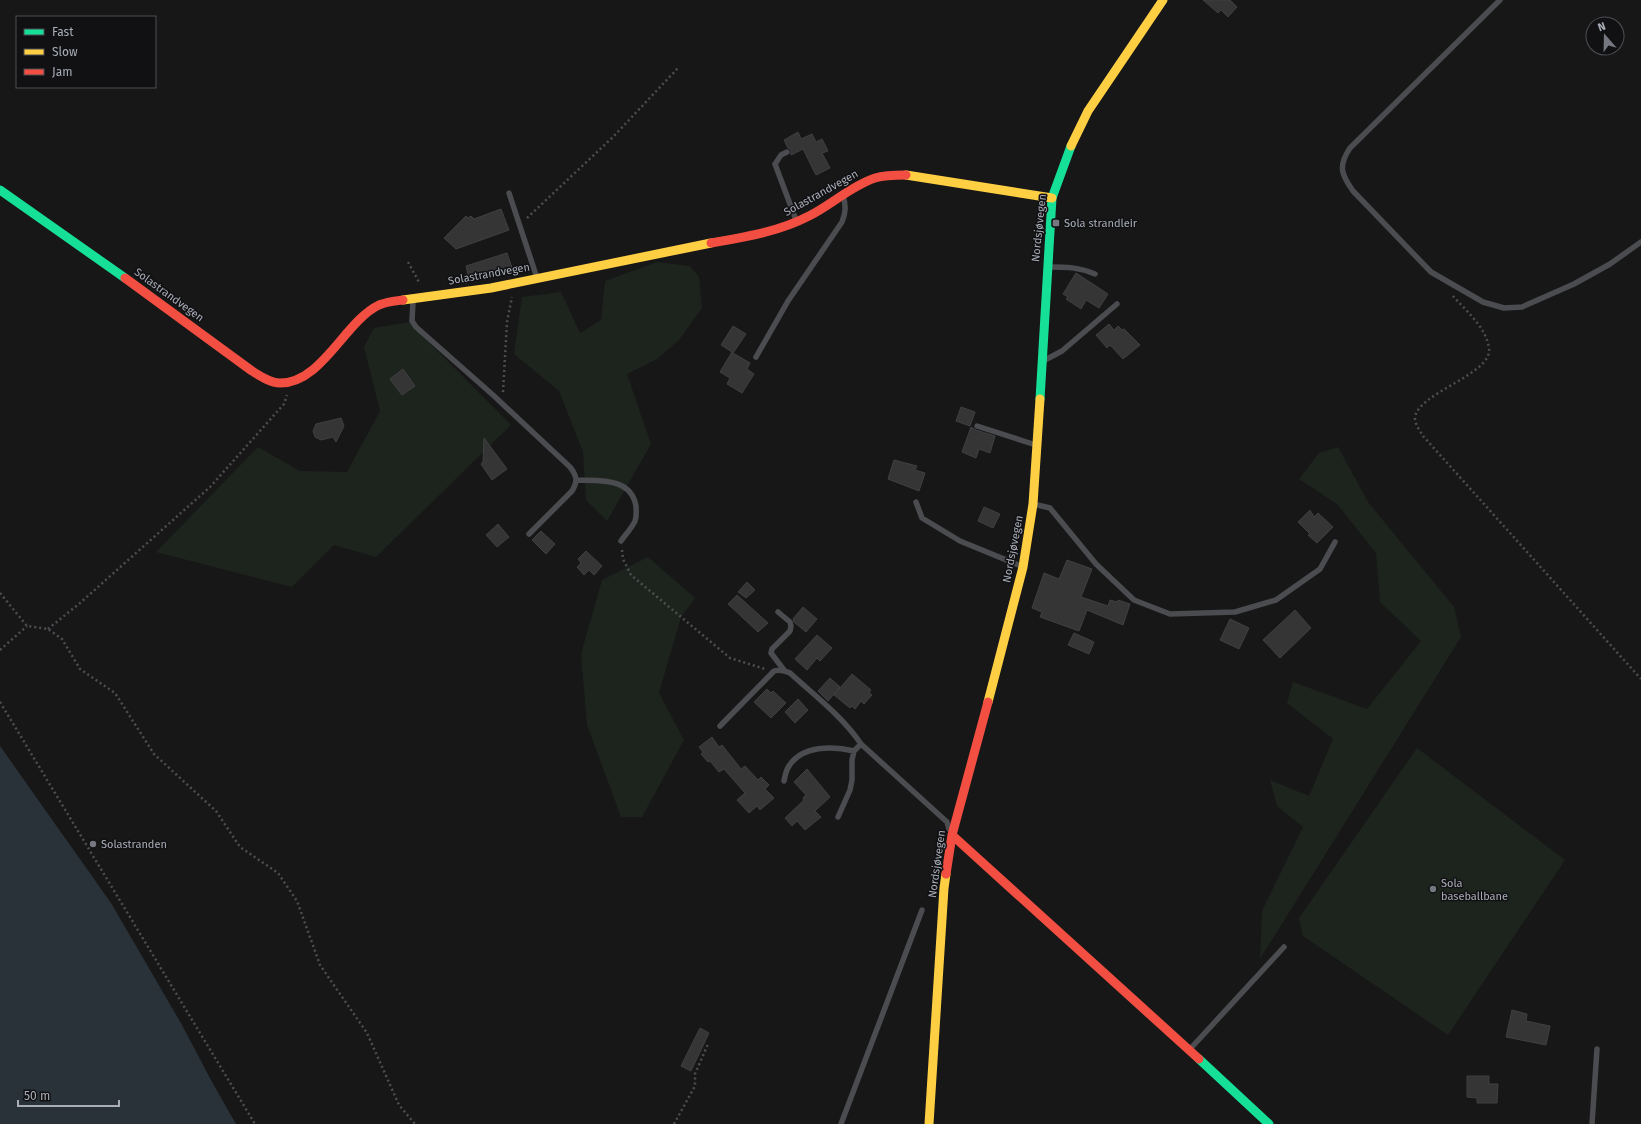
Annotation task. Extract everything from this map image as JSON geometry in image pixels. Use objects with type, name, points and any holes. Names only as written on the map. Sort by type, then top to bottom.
[{"type":"street","name":"Nordsjøvegen","points":[[929,1124],[944,888],[952,835],[1011,617],[1023,567],[1033,504],[1038,446],[1052,198],[1068,152],[1088,111],[1163,0]]},
{"type":"street","name":"Solastrandvegen","points":[[0,190],[90,253],[252,372],[267,380],[279,383],[291,382],[316,366],[369,312],[380,305],[391,302],[491,288],[671,250],[773,231],[809,216],[842,194],[875,178],[892,175],[911,175],[1052,198]]},
{"type":"street","points":[[952,835],[1190,1050],[1269,1124]]},
{"type":"lane","points":[[1500,0],[1350,148],[1343,162],[1342,169],[1347,182],[1353,191],[1431,272],[1483,302],[1504,308],[1522,307],[1574,284],[1610,264],[1641,242]]},
{"type":"lane","points":[[787,152],[781,155],[775,164],[797,222]]},
{"type":"lane","points":[[509,193],[537,278]]},
{"type":"lane","points":[[756,357],[788,301],[842,222],[846,213],[846,205],[842,194]]},
{"type":"lane","points":[[1047,267],[1082,268],[1095,274]]},
{"type":"lane","points":[[413,299],[412,321],[416,327],[503,404],[576,474],[576,485],[572,491],[529,534]]},
{"type":"lane","points":[[1042,361],[1062,351],[1118,304]]},
{"type":"lane","points":[[977,426],[1038,446]]},
{"type":"lane","points":[[577,480],[612,483],[624,486],[631,491],[635,499],[637,511],[635,520],[621,541]]},
{"type":"lane","points":[[916,502],[922,518],[960,542],[1023,567]]},
{"type":"lane","points":[[1033,504],[1050,508],[1096,564],[1134,600],[1170,614],[1235,612],[1276,600],[1320,569],[1334,542]]},
{"type":"lane","points":[[778,612],[790,622],[791,626],[790,630],[772,649],[771,653],[784,670],[790,673],[822,702],[852,731],[861,744],[946,822],[952,835]]},
{"type":"lane","points":[[720,726],[774,671],[784,670]]},
{"type":"lane","points":[[838,816],[850,790],[854,751],[861,744]]},
{"type":"lane","points":[[784,781],[788,767],[801,754],[812,750],[827,748],[839,748],[854,751]]},
{"type":"lane","points":[[841,1124],[922,910]]},
{"type":"lane","points":[[1190,1050],[1284,947]]},
{"type":"lane","points":[[1592,1124],[1597,1049]]},
{"type":"path","points":[[520,225],[613,137],[678,68]]},
{"type":"path","points":[[408,262],[419,284],[431,296]]},
{"type":"path","points":[[1451,294],[1476,322],[1486,338],[1489,350],[1486,359],[1478,368],[1430,399],[1419,410],[1415,418],[1417,426],[1423,436],[1641,679]]},
{"type":"path","points":[[503,404],[507,322],[511,302]]},
{"type":"path","points":[[48,629],[80,603],[210,487],[284,404],[291,382]]},
{"type":"path","points":[[621,541],[623,559],[631,575],[648,590],[730,658],[774,671]]},
{"type":"path","points":[[0,593],[27,626],[48,629],[62,639],[80,669],[116,693],[154,754],[216,811],[240,847],[278,873],[297,901],[320,965],[367,1033],[398,1105],[415,1124]]},
{"type":"path","points":[[0,650],[27,626]]},
{"type":"path","points":[[0,702],[255,1124]]},
{"type":"path","points":[[674,1124],[695,1086],[695,1074],[708,1044]]},
{"type":"shaded area","points":[[657,262],[690,266],[699,277],[702,308],[679,340],[657,359],[627,374],[651,444],[607,521],[586,500],[583,452],[559,391],[514,354],[522,297],[561,292],[580,333],[601,320],[605,281]]},
{"type":"shaded area","points":[[409,322],[511,425],[376,557],[334,545],[292,587],[156,552],[258,447],[300,471],[347,472],[380,411],[364,347],[374,328]]},
{"type":"shaded area","points":[[1338,447],[1368,502],[1454,607],[1461,637],[1260,959],[1262,911],[1303,827],[1277,806],[1270,780],[1309,796],[1333,739],[1287,703],[1293,682],[1367,709],[1421,641],[1380,602],[1376,553],[1337,504],[1299,479],[1319,453]]},
{"type":"shaded area","points":[[648,557],[695,598],[681,617],[659,693],[684,740],[642,817],[621,817],[587,725],[581,654],[602,580]]},
{"type":"shaded area","points":[[0,746],[111,903],[182,1025],[236,1124],[0,1124]]},
{"type":"shaded area","name":"Sola baseballbane","points":[[1417,748],[1565,860],[1448,1035],[1303,936],[1299,918]]},
{"type":"building","points":[[1203,0],[1230,0],[1237,7],[1228,17],[1221,10],[1218,13]]},
{"type":"building","points":[[798,132],[801,139],[812,134],[816,142],[822,139],[828,151],[822,153],[830,168],[816,175],[803,149],[791,155],[791,150],[788,148],[784,140]]},
{"type":"building","points":[[501,209],[509,230],[456,249],[444,238],[466,216],[468,218],[471,216],[474,219]]},
{"type":"building","points":[[507,253],[512,268],[497,273],[496,270],[469,278],[466,266]]},
{"type":"building","points":[[1076,273],[1108,294],[1099,308],[1086,300],[1081,309],[1066,299],[1068,297],[1063,294]]},
{"type":"building","points":[[1109,324],[1114,330],[1118,326],[1122,330],[1124,329],[1140,345],[1123,359],[1110,345],[1107,348],[1096,335]]},
{"type":"building","points":[[733,326],[746,334],[733,353],[750,363],[747,369],[754,374],[742,393],[727,384],[730,378],[720,372],[732,352],[721,345]]},
{"type":"building","points":[[403,369],[415,386],[402,395],[390,379]]},
{"type":"building","points":[[961,407],[975,412],[970,426],[956,421]]},
{"type":"building","points":[[341,418],[344,426],[336,442],[333,437],[321,440],[315,437],[313,431],[316,424]]},
{"type":"building","points":[[971,427],[995,436],[990,453],[979,449],[976,458],[962,452]]},
{"type":"building","points":[[484,438],[507,469],[492,480],[481,464],[483,462]]},
{"type":"building","points":[[894,460],[917,466],[915,470],[925,473],[919,491],[888,479]]},
{"type":"building","points":[[984,507],[1000,514],[993,528],[978,521]]},
{"type":"building","points":[[1310,510],[1314,517],[1318,513],[1333,527],[1317,543],[1308,535],[1310,534],[1298,522]]},
{"type":"building","points":[[498,524],[509,537],[497,547],[486,535]]},
{"type":"building","points":[[541,531],[555,544],[546,554],[532,540]]},
{"type":"building","points":[[586,551],[602,566],[594,575],[589,570],[584,575],[577,567],[581,563],[578,559]]},
{"type":"building","points":[[1067,560],[1092,569],[1081,597],[1108,606],[1110,600],[1117,602],[1118,600],[1130,604],[1123,625],[1087,610],[1079,631],[1040,617],[1042,612],[1032,608],[1044,573],[1059,579]]},
{"type":"building","points":[[747,582],[755,590],[746,598],[738,592]]},
{"type":"building","points":[[737,595],[768,623],[758,632],[728,604]]},
{"type":"building","points":[[803,607],[817,619],[806,632],[794,622],[793,619]]},
{"type":"building","points":[[1295,610],[1311,628],[1280,658],[1263,640]]},
{"type":"building","points":[[1230,619],[1249,628],[1239,649],[1220,640]]},
{"type":"building","points":[[1074,633],[1094,642],[1089,654],[1068,645]]},
{"type":"building","points":[[817,635],[832,648],[820,661],[817,658],[807,670],[795,659]]},
{"type":"building","points":[[852,674],[871,690],[869,693],[872,695],[864,704],[861,701],[855,709],[852,706],[850,708],[834,695]]},
{"type":"building","points":[[830,678],[840,687],[828,701],[818,691]]},
{"type":"building","points":[[767,689],[771,693],[773,691],[786,703],[771,718],[754,702]]},
{"type":"building","points":[[798,699],[808,710],[795,723],[785,712]]},
{"type":"building","points":[[712,737],[719,747],[722,745],[741,769],[745,766],[758,780],[761,777],[769,785],[765,789],[774,798],[760,810],[757,806],[749,813],[737,800],[745,793],[724,769],[719,772],[710,761],[708,762],[701,754],[703,752],[699,747]]},
{"type":"building","points":[[807,769],[830,797],[815,811],[821,817],[805,830],[797,821],[792,826],[785,818],[804,800],[803,798],[806,795],[794,782]]},
{"type":"building","points":[[1512,1010],[1527,1014],[1526,1021],[1550,1026],[1546,1045],[1506,1037]]},
{"type":"building","points":[[700,1028],[709,1033],[691,1071],[681,1066]]},
{"type":"building","points":[[1467,1076],[1489,1076],[1489,1084],[1498,1084],[1497,1103],[1477,1103],[1477,1098],[1467,1097]]},
{"type":"traffic: fast","points":[[1040,399],[1052,198],[1071,146]]},
{"type":"traffic: fast","points":[[0,190],[125,278]]},
{"type":"traffic: fast","points":[[1199,1059],[1269,1124]]},
{"type":"traffic: slow","points":[[1071,146],[1088,111],[1163,0]]},
{"type":"traffic: slow","points":[[906,175],[1052,198]]},
{"type":"traffic: slow","points":[[403,300],[491,288],[711,243]]},
{"type":"traffic: slow","points":[[988,702],[1023,567],[1033,504],[1040,399]]},
{"type":"traffic: slow","points":[[929,1124],[946,874]]},
{"type":"traffic: jam","points":[[711,243],[761,233],[797,222],[817,212],[866,181],[883,176],[906,175]]},
{"type":"traffic: jam","points":[[125,278],[252,371],[269,381],[276,383],[295,380],[308,373],[321,363],[355,324],[367,313],[379,305],[403,300]]},
{"type":"traffic: jam","points":[[946,874],[952,835],[988,702]]},
{"type":"traffic: jam","points":[[952,835],[1199,1059]]},
{"type":"place","name":"Sola strandleir","points":[[1056,223]]},
{"type":"place","name":"Solastranden","points":[[93,844]]},
{"type":"place","name":"Sola baseballbane","points":[[1433,889]]}]
